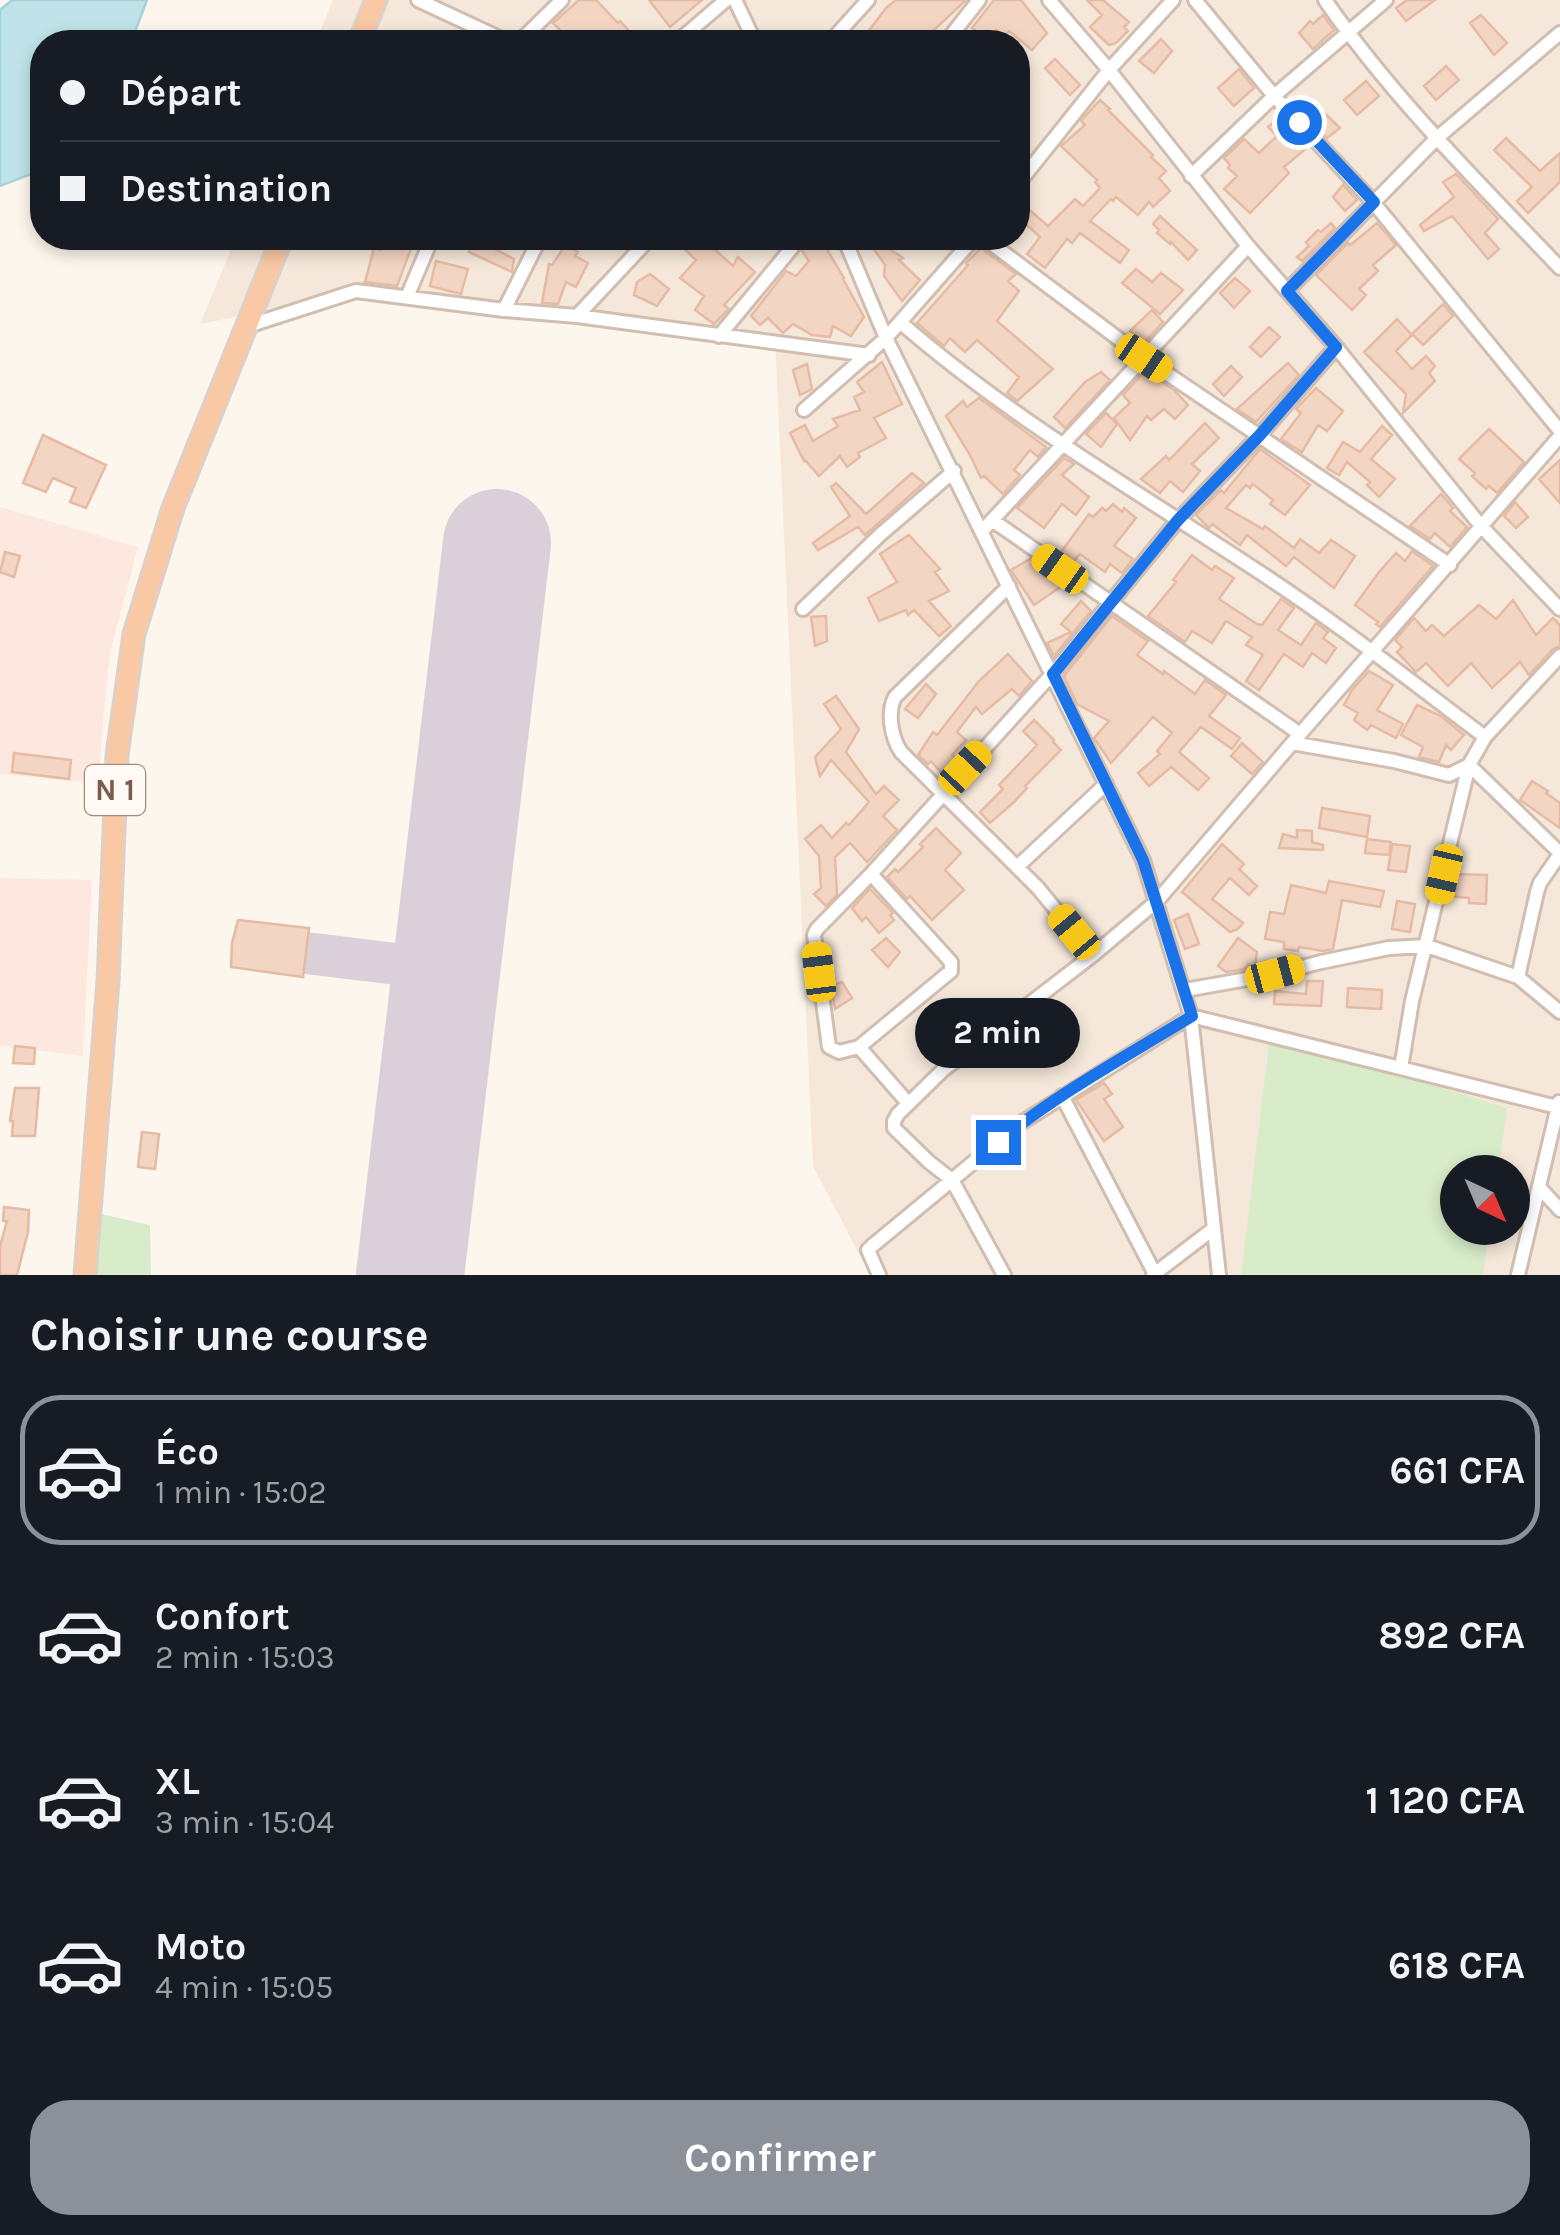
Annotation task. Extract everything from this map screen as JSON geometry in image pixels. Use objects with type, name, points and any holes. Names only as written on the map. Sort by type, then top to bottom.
[{"type":"highway","points":[[364,30],[376,0]]},
{"type":"highway","name":"N 1","points":[[85,1275],[108,981],[117,755],[131,653],[144,595],[172,508],[277,250]]},
{"type":"street","points":[[418,0],[482,30]]},
{"type":"street","points":[[531,30],[562,0]]},
{"type":"street","points":[[690,30],[726,0]]},
{"type":"street","points":[[735,0],[749,30]]},
{"type":"street","points":[[841,30],[868,0]]},
{"type":"street","points":[[955,30],[979,0]]},
{"type":"street","points":[[1050,0],[1481,526],[1560,609]]},
{"type":"street","points":[[1030,169],[1109,70],[1173,0]]},
{"type":"street","points":[[1004,1275],[952,1180],[894,1128],[894,1121],[908,1103],[967,1050],[1157,901],[1560,434],[1374,202],[1274,96],[1195,0]]},
{"type":"street","points":[[1325,0],[1436,138],[1560,268]]},
{"type":"street","points":[[1191,176],[1274,96],[1386,0]]},
{"type":"street","points":[[1287,291],[1436,138],[1560,33]]},
{"type":"street","points":[[987,526],[1248,246]]},
{"type":"street","points":[[407,297],[427,250]]},
{"type":"street","points":[[504,310],[534,250]]},
{"type":"street","points":[[577,316],[639,250]]},
{"type":"street","points":[[719,336],[790,250]]},
{"type":"street","points":[[849,250],[886,338],[954,471],[987,526],[1009,586],[1143,860],[1192,1016],[1219,1275]]},
{"type":"street","points":[[804,410],[869,356],[963,250]]},
{"type":"street","points":[[1000,250],[1144,358],[1450,565]]},
{"type":"street","points":[[248,326],[356,291],[869,356]]},
{"type":"street","points":[[900,322],[1015,414],[1254,568],[1484,737]]},
{"type":"street","points":[[871,874],[952,967],[859,1046],[839,1052],[828,1047],[814,935],[1053,674],[1178,520],[1259,436],[1336,347]]},
{"type":"street","points":[[803,609],[954,471]]},
{"type":"street","points":[[987,526],[1111,604],[1296,739],[1449,774],[1468,765]]},
{"type":"street","points":[[1009,586],[900,690],[891,704],[896,744],[1017,867],[1093,955]]},
{"type":"street","points":[[1401,1068],[1412,1002],[1468,765],[1484,737],[1560,656]]},
{"type":"street","points":[[1468,765],[1558,859],[1540,883],[1534,899],[1518,977]]},
{"type":"street","points":[[1017,867],[1106,784]]},
{"type":"street","points":[[1185,990],[1389,948],[1427,946],[1518,977],[1560,1012]]},
{"type":"street","points":[[878,1275],[868,1250],[952,1180],[1021,1124],[1192,1016],[1558,1103],[1518,1275]]},
{"type":"street","points":[[859,1046],[908,1103]]},
{"type":"street","points":[[1062,1096],[1154,1274],[1213,1229]]},
{"type":"street","points":[[1540,1188],[1560,1210]]},
{"type":"shaded area","points":[[333,0],[1560,0],[1560,1275],[870,1275],[813,1166],[775,339],[378,289],[200,324],[231,250],[1030,250],[1030,30],[321,30]]},
{"type":"shaded area","points":[[0,507],[138,547],[111,649],[98,784],[0,774]]},
{"type":"shaded area","points":[[0,878],[92,880],[83,1056],[0,1046]]},
{"type":"green space","points":[[1270,1036],[1507,1108],[1500,1155],[1440,1155],[1440,1245],[1487,1245],[1483,1275],[1241,1275]]},
{"type":"green space","points":[[101,1214],[150,1225],[151,1275],[89,1275]]},
{"type":"water","points":[[12,0],[147,0],[136,30],[30,30],[30,175],[0,186],[0,10]]},
{"type":"building","points":[[579,0],[596,0],[628,30],[560,30],[553,23]]},
{"type":"building","points":[[649,0],[702,0],[670,27]]},
{"type":"building","points":[[896,0],[966,0],[934,30],[869,30]]},
{"type":"building","points":[[994,0],[1021,0],[1047,33],[1032,50],[1030,30],[972,28]]},
{"type":"building","points":[[1087,0],[1103,0],[1129,22],[1124,27],[1128,31],[1116,43],[1109,45],[1090,27],[1102,15]]},
{"type":"building","points":[[1407,0],[1435,0],[1406,21],[1396,8]]},
{"type":"building","points":[[1323,15],[1334,30],[1313,49],[1299,33]]},
{"type":"building","points":[[1481,15],[1507,43],[1494,55],[1470,23]]},
{"type":"building","points":[[1161,39],[1172,51],[1154,73],[1139,61]]},
{"type":"building","points":[[1055,59],[1080,85],[1070,95],[1045,68]]},
{"type":"building","points":[[1446,66],[1459,80],[1436,100],[1424,86]]},
{"type":"building","points":[[1239,69],[1254,88],[1234,106],[1218,88]]},
{"type":"building","points":[[1366,81],[1379,96],[1357,115],[1344,100]]},
{"type":"building","points":[[1100,100],[1166,171],[1159,178],[1170,191],[1153,207],[1149,202],[1138,215],[1116,197],[1090,221],[1129,250],[1120,263],[1080,233],[1072,243],[1067,239],[1045,268],[1027,254],[1040,237],[1030,228],[1030,210],[1048,226],[1075,199],[1083,206],[1100,188],[1097,180],[1061,146],[1085,125],[1081,121]]},
{"type":"building","points":[[1295,104],[1305,114],[1315,104],[1340,128],[1327,138]]},
{"type":"building","points":[[1280,117],[1308,147],[1284,167],[1289,173],[1250,213],[1224,189],[1237,176],[1224,158],[1244,139],[1259,153],[1277,136],[1268,127]]},
{"type":"building","points":[[1506,138],[1540,171],[1560,153],[1560,182],[1528,213],[1517,201],[1532,187],[1494,150]]},
{"type":"building","points":[[1456,174],[1498,219],[1485,233],[1499,249],[1488,259],[1452,216],[1424,231],[1420,225],[1454,197],[1443,182]]},
{"type":"building","points":[[1343,185],[1357,200],[1345,211],[1333,197]]},
{"type":"building","points":[[1160,216],[1197,250],[1188,260],[1157,233],[1159,230],[1153,224]]},
{"type":"building","points":[[1331,223],[1335,228],[1302,261],[1297,257],[1318,230],[1321,232]]},
{"type":"building","points":[[1377,223],[1396,245],[1373,265],[1378,271],[1359,289],[1366,295],[1352,310],[1316,275],[1348,243]]},
{"type":"building","points":[[373,250],[410,250],[397,286],[365,282]]},
{"type":"building","points":[[497,250],[514,259],[512,272],[469,252]]},
{"type":"building","points":[[562,250],[575,250],[575,256],[588,263],[576,287],[566,282],[558,304],[542,303],[549,264]]},
{"type":"building","points":[[686,250],[715,250],[733,266],[738,257],[755,272],[724,305],[729,309],[714,324],[695,310],[704,296],[680,278],[696,260]]},
{"type":"building","points":[[827,250],[844,278],[864,317],[851,336],[833,326],[830,337],[812,335],[793,324],[783,333],[768,318],[760,325],[751,316],[786,271],[796,276],[809,261],[802,251]]},
{"type":"building","points":[[874,250],[891,250],[903,258],[899,260],[920,280],[902,301],[884,276],[885,265]]},
{"type":"building","points":[[984,250],[1016,274],[1008,281],[1019,291],[997,321],[1053,369],[1017,401],[1007,393],[1019,377],[977,340],[965,352],[950,338],[944,346],[917,323],[966,263]]},
{"type":"building","points":[[436,261],[468,269],[461,294],[430,286]]},
{"type":"building","points":[[1136,269],[1152,282],[1161,273],[1183,290],[1160,314],[1122,283]]},
{"type":"building","points":[[650,274],[669,289],[657,306],[634,295],[637,282]]},
{"type":"building","points":[[1235,278],[1250,291],[1234,308],[1220,293]]},
{"type":"building","points":[[1443,304],[1453,316],[1423,345],[1412,334]]},
{"type":"building","points":[[1152,310],[1163,322],[1143,344],[1130,331]]},
{"type":"building","points":[[1397,319],[1412,335],[1396,351],[1412,369],[1426,356],[1435,366],[1429,373],[1435,381],[1403,413],[1406,394],[1364,352]]},
{"type":"building","points":[[1269,327],[1280,337],[1261,357],[1250,347]]},
{"type":"building","points":[[882,362],[902,404],[874,418],[886,438],[858,453],[860,457],[847,467],[840,456],[819,476],[804,461],[790,433],[805,425],[813,441],[838,426],[833,419],[860,410],[854,397],[864,392],[857,382]]},
{"type":"building","points":[[1288,363],[1299,375],[1256,422],[1237,409]]},
{"type":"building","points":[[807,364],[812,389],[800,395],[793,370]]},
{"type":"building","points":[[1231,366],[1242,377],[1224,396],[1213,384]]},
{"type":"building","points":[[1145,371],[1174,390],[1188,405],[1175,419],[1164,409],[1151,420],[1147,416],[1130,440],[1114,418],[1130,403],[1123,395]]},
{"type":"building","points":[[1101,372],[1110,380],[1065,428],[1054,417],[1085,382]]},
{"type":"building","points":[[1316,388],[1343,411],[1327,431],[1318,425],[1302,452],[1281,439],[1301,413],[1296,409]]},
{"type":"building","points":[[979,398],[1046,447],[1038,457],[1030,450],[1014,470],[1020,475],[1003,494],[984,476],[981,478],[946,416],[963,401],[967,407]]},
{"type":"building","points":[[1106,413],[1117,424],[1101,447],[1086,434]]},
{"type":"building","points":[[1205,423],[1219,438],[1192,464],[1200,471],[1183,492],[1170,481],[1160,493],[1141,479],[1166,456],[1169,460]]},
{"type":"building","points":[[1382,426],[1392,435],[1371,459],[1395,479],[1379,497],[1367,485],[1370,482],[1347,462],[1339,475],[1327,468],[1343,442],[1360,452]]},
{"type":"building","points":[[1489,429],[1524,462],[1497,493],[1489,486],[1486,489],[1459,459]]},
{"type":"building","points":[[43,435],[106,465],[86,508],[70,502],[76,488],[53,478],[46,492],[23,483]]},
{"type":"building","points":[[1260,449],[1310,485],[1285,515],[1253,484],[1250,488],[1246,485],[1226,508],[1263,529],[1265,526],[1294,548],[1300,539],[1319,553],[1331,540],[1355,556],[1334,588],[1294,557],[1286,566],[1247,535],[1240,545],[1212,524],[1209,528],[1196,515],[1221,490],[1224,493]]},
{"type":"building","points":[[1064,458],[1074,464],[1062,475],[1089,497],[1076,515],[1062,504],[1044,528],[1017,508]]},
{"type":"building","points":[[1560,460],[1560,503],[1539,479]]},
{"type":"building","points":[[912,473],[924,483],[865,535],[858,527],[818,550],[813,543],[850,516],[831,487],[836,483],[866,514]]},
{"type":"building","points":[[1441,494],[1453,508],[1450,511],[1467,527],[1450,547],[1435,533],[1430,539],[1410,526]]},
{"type":"building","points":[[1515,502],[1528,517],[1516,528],[1504,516]]},
{"type":"building","points":[[1113,504],[1136,518],[1114,546],[1133,559],[1122,573],[1110,564],[1105,572],[1080,554],[1074,561],[1061,552],[1089,514],[1093,517]]},
{"type":"building","points":[[909,535],[940,569],[935,572],[949,591],[929,601],[951,626],[939,636],[914,610],[879,621],[868,598],[897,582],[880,554]]},
{"type":"building","points":[[1412,551],[1433,566],[1380,627],[1355,605],[1396,553],[1405,561]]},
{"type":"building","points":[[5,552],[20,556],[14,577],[0,572]]},
{"type":"building","points":[[1192,555],[1212,570],[1215,566],[1234,578],[1219,599],[1257,624],[1262,625],[1281,599],[1294,608],[1278,630],[1301,645],[1316,623],[1328,632],[1323,638],[1336,648],[1326,663],[1312,653],[1303,667],[1284,654],[1259,690],[1246,681],[1263,655],[1246,645],[1252,637],[1226,621],[1212,643],[1192,631],[1185,642],[1148,616]]},
{"type":"building","points":[[1030,559],[1044,576],[1048,571],[1065,584],[1034,605],[1011,570]]},
{"type":"building","points":[[1513,600],[1536,635],[1553,618],[1560,625],[1560,646],[1529,675],[1520,662],[1492,688],[1471,663],[1448,686],[1426,663],[1416,672],[1397,652],[1402,647],[1395,640],[1414,618],[1426,631],[1432,625],[1444,636],[1479,605],[1496,619]]},
{"type":"building","points":[[1081,601],[1091,611],[1054,656],[1047,643],[1071,632],[1061,624]]},
{"type":"building","points":[[826,616],[827,641],[815,646],[811,617]]},
{"type":"building","points":[[1112,616],[1148,641],[1137,655],[1163,674],[1164,671],[1195,694],[1205,680],[1226,695],[1209,716],[1240,738],[1232,749],[1201,727],[1179,752],[1209,778],[1198,790],[1171,767],[1149,786],[1138,773],[1160,754],[1157,751],[1172,733],[1153,717],[1111,763],[1094,738],[1109,721],[1077,704],[1064,676]]},
{"type":"building","points":[[1008,654],[1032,681],[1019,696],[1012,689],[982,714],[976,707],[957,732],[966,740],[952,755],[960,761],[945,777],[931,761],[928,764],[918,755],[933,732],[937,735],[979,681]]},
{"type":"building","points":[[1369,671],[1393,685],[1377,710],[1403,724],[1396,738],[1371,725],[1367,730],[1354,720],[1358,713],[1344,705]]},
{"type":"building","points":[[926,684],[936,694],[918,718],[905,709]]},
{"type":"building","points":[[836,696],[859,729],[846,752],[876,794],[884,786],[899,800],[883,816],[897,830],[867,862],[850,843],[835,857],[837,895],[826,906],[814,894],[821,888],[819,856],[805,839],[821,825],[832,838],[869,802],[831,760],[820,776],[815,757],[841,729],[824,704]]},
{"type":"building","points":[[1417,705],[1441,716],[1464,735],[1451,750],[1446,745],[1439,762],[1419,757],[1423,747],[1401,735]]},
{"type":"building","points":[[1034,720],[1061,750],[990,823],[980,812],[1003,789],[999,785],[1037,745],[1023,731]]},
{"type":"building","points":[[1242,743],[1263,762],[1252,774],[1231,756]]},
{"type":"building","points":[[14,753],[71,760],[69,779],[12,772]]},
{"type":"building","points":[[1532,781],[1560,803],[1560,828],[1520,800]]},
{"type":"building","points":[[1322,808],[1370,816],[1367,837],[1319,828]]},
{"type":"building","points":[[936,828],[961,853],[945,870],[964,890],[932,920],[887,877],[895,869],[898,872],[923,847],[920,844]]},
{"type":"building","points":[[1297,830],[1312,831],[1312,842],[1323,845],[1323,850],[1279,848],[1283,834],[1297,838]]},
{"type":"building","points":[[1367,839],[1391,842],[1389,855],[1365,853]]},
{"type":"building","points":[[1222,844],[1244,864],[1239,869],[1257,886],[1249,895],[1230,878],[1212,899],[1243,923],[1230,932],[1182,892]]},
{"type":"building","points":[[1392,844],[1410,846],[1406,872],[1388,870]]},
{"type":"building","points":[[1453,874],[1487,875],[1486,904],[1448,896]]},
{"type":"building","points":[[1329,881],[1384,891],[1380,907],[1342,900],[1333,949],[1284,949],[1284,942],[1265,939],[1270,912],[1284,914],[1291,885],[1326,893]]},
{"type":"building","points":[[870,889],[893,913],[890,915],[894,920],[879,933],[852,908]]},
{"type":"building","points":[[1397,901],[1415,904],[1410,932],[1392,929]]},
{"type":"building","points":[[1188,914],[1199,944],[1185,949],[1174,920]]},
{"type":"building","points":[[238,920],[309,928],[303,977],[231,967]]},
{"type":"building","points":[[886,938],[900,952],[888,967],[872,950]]},
{"type":"building","points":[[1238,938],[1257,952],[1255,967],[1248,964],[1245,969],[1226,972],[1218,966]]},
{"type":"building","points":[[1307,981],[1323,981],[1321,1006],[1274,1004],[1275,991],[1306,994]]},
{"type":"building","points":[[842,982],[852,998],[835,1009],[831,986]]},
{"type":"building","points":[[1348,988],[1382,990],[1381,1009],[1347,1007]]},
{"type":"building","points":[[15,1046],[35,1048],[34,1064],[13,1063]]},
{"type":"building","points":[[1104,1083],[1112,1094],[1104,1099],[1123,1127],[1104,1141],[1076,1100]]},
{"type":"building","points":[[15,1088],[39,1088],[35,1136],[12,1136]]},
{"type":"building","points":[[142,1132],[159,1134],[155,1169],[138,1167]]},
{"type":"building","points":[[4,1207],[29,1210],[28,1232],[17,1275],[0,1275],[0,1246],[7,1221],[3,1221]]},
{"type":"taxiway","points":[[306,953],[446,970]]},
{"type":"runway","points":[[410,1275],[497,543]]},
{"type":"route","points":[[998,1142],[1062,1096],[1192,1016],[1143,860],[1053,674],[1178,520],[1259,436],[1336,347],[1287,291],[1374,202],[1299,122]]}]
